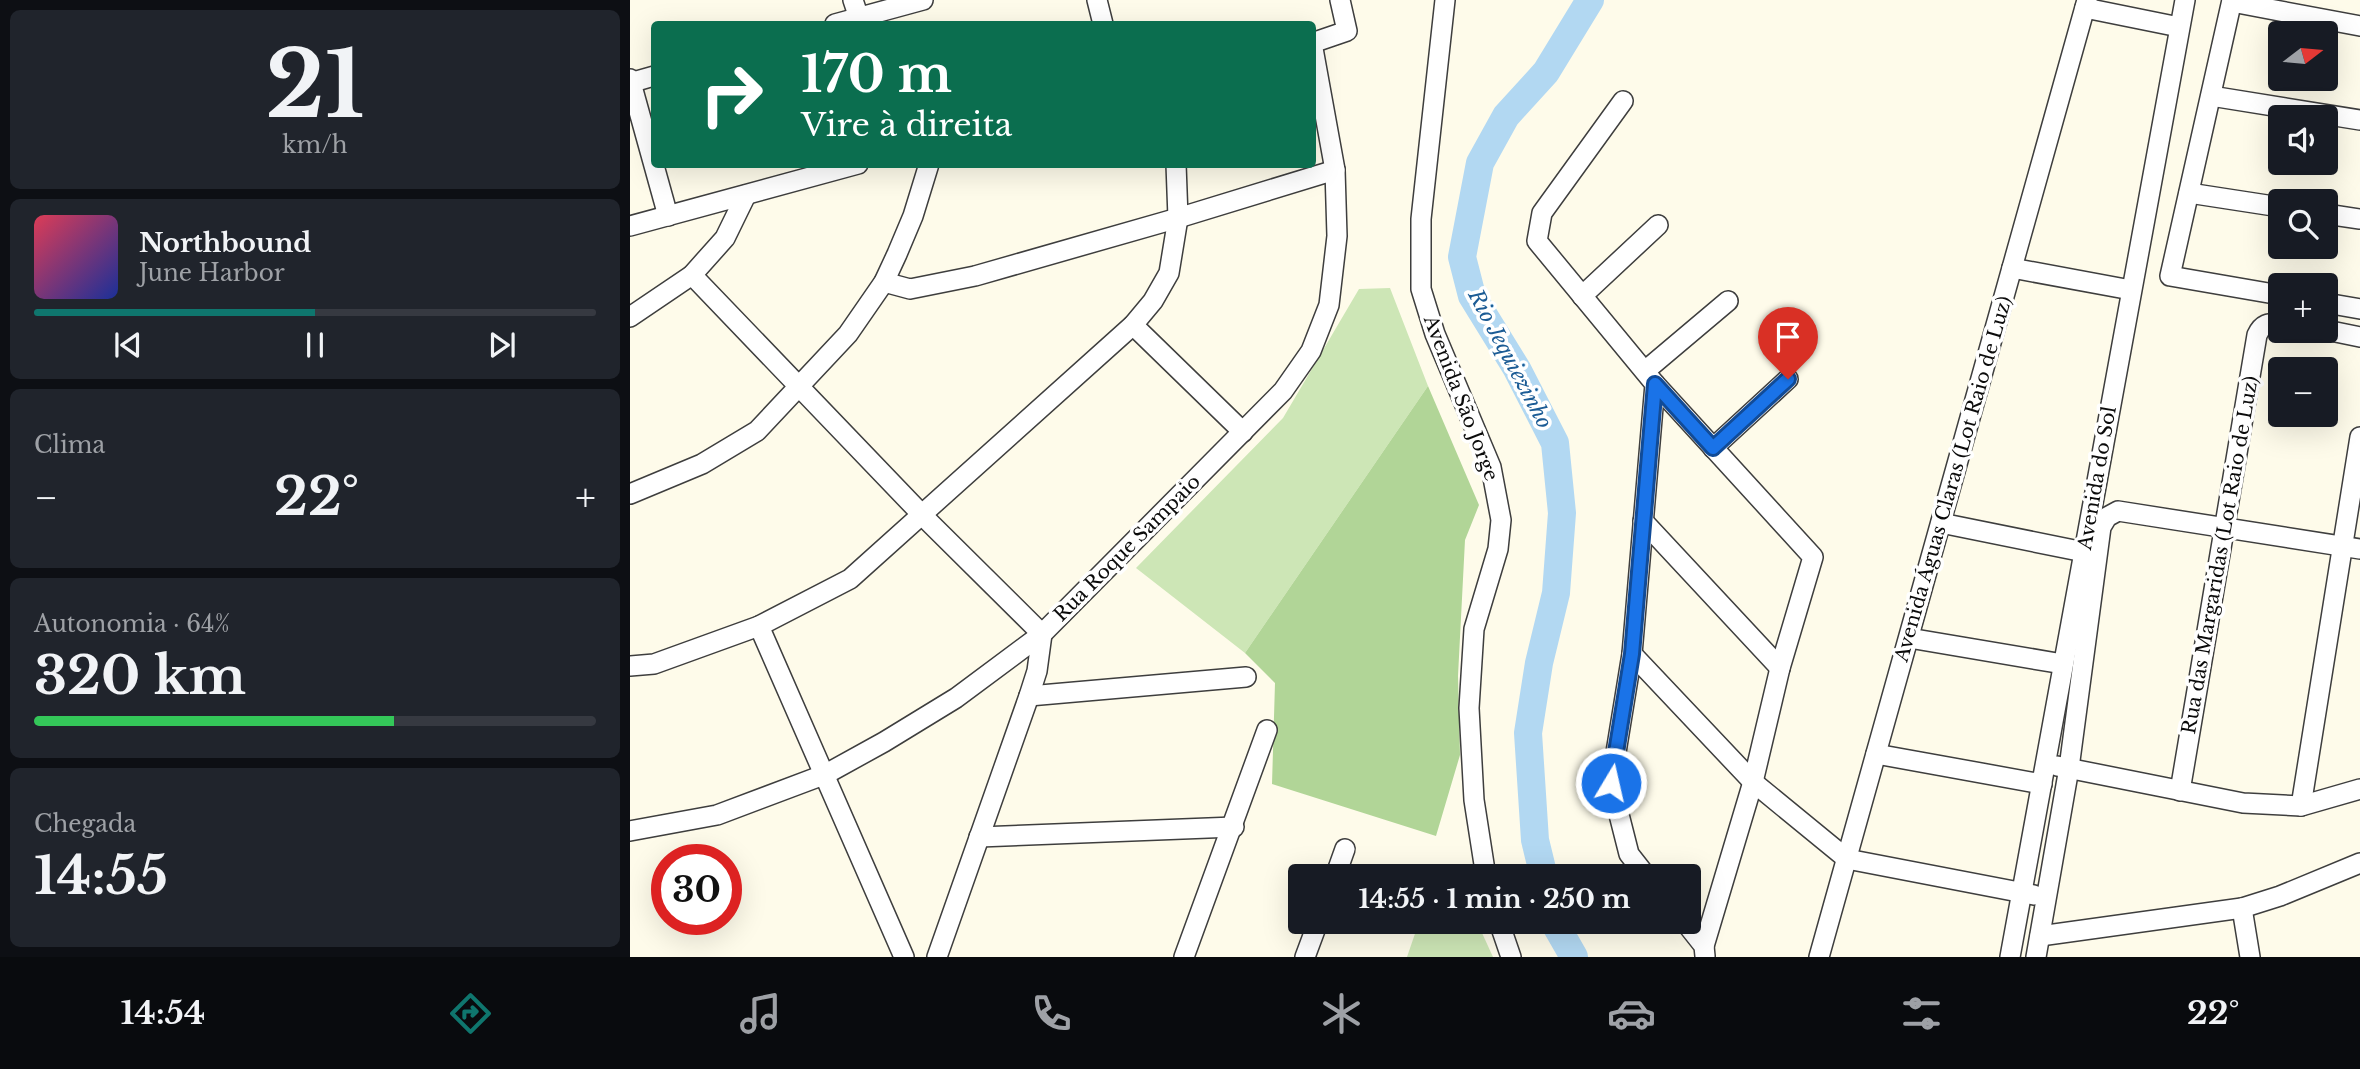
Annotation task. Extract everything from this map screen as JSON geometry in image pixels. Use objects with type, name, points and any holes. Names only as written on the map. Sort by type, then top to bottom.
[{"type":"street","points":[[842,21],[858,14],[923,0]]},
{"type":"street","points":[[1097,0],[1102,21]]},
{"type":"street","points":[[1316,42],[1348,32],[1340,0]]},
{"type":"street","name":"Avenida São Jorge","points":[[1445,0],[1421,219],[1422,289],[1435,334],[1491,467],[1501,520],[1499,548],[1474,629],[1469,708],[1474,800],[1484,864]]},
{"type":"street","name":"Avenida do Sol","points":[[2036,957],[2069,768],[2091,553],[2131,290],[2185,0]]},
{"type":"street","points":[[2268,293],[2170,276],[2232,1],[2360,26]]},
{"type":"street","points":[[2086,4],[2179,27]]},
{"type":"street","name":"Avenida Águas Claras (Lot Raio de Luz)","points":[[1819,957],[2086,4]]},
{"type":"street","name":"Rua Roque Sampaio","points":[[630,831],[717,815],[826,774],[884,743],[956,698],[1042,634],[1283,391],[1311,351],[1329,305],[1337,236],[1335,170],[1316,65]]},
{"type":"street","points":[[651,77],[630,81],[651,158]]},
{"type":"street","points":[[2211,96],[2360,120]]},
{"type":"street","points":[[1623,101],[1542,213],[1537,241],[1650,378],[1813,557],[1780,668],[1753,782],[1705,951]]},
{"type":"street","points":[[654,168],[667,216]]},
{"type":"street","points":[[630,226],[844,168]]},
{"type":"street","points":[[630,494],[702,464],[757,431],[848,334],[884,282],[913,216],[928,168]]},
{"type":"street","points":[[630,666],[654,664],[759,626],[850,579],[1133,325],[1153,301],[1169,272],[1178,218],[1176,168]]},
{"type":"street","points":[[884,282],[910,289],[934,286],[1178,218],[1335,170]]},
{"type":"street","points":[[2189,193],[2268,205]]},
{"type":"street","points":[[630,317],[692,275],[725,238],[746,195]]},
{"type":"street","points":[[2338,216],[2360,219]]},
{"type":"street","points":[[1582,296],[1658,225]]},
{"type":"street","points":[[2012,268],[2131,290]]},
{"type":"street","points":[[692,275],[1042,634],[1037,671],[1029,696],[937,957]]},
{"type":"street","points":[[1637,864],[1629,854],[1611,783],[1632,654],[1643,521],[1650,378],[1728,301]]},
{"type":"street","points":[[2338,305],[2360,309]]},
{"type":"street","points":[[1133,325],[1243,432]]},
{"type":"street","name":"Rua das Margaridas (Lot Raio de Luz)","points":[[2180,791],[2258,335],[2261,327],[2268,325]]},
{"type":"street","points":[[2338,332],[2360,337]]},
{"type":"street","points":[[1713,448],[1788,379]]},
{"type":"street","points":[[2301,806],[2351,548],[2360,437]]},
{"type":"street","points":[[1941,523],[2091,553],[2107,517],[2118,510],[2351,548]]},
{"type":"street","points":[[1643,521],[1780,668]]},
{"type":"street","name":"Avenida do Sol","points":[[2010,957],[2063,664],[2091,553]]},
{"type":"street","points":[[759,626],[904,957]]},
{"type":"street","points":[[1909,638],[2063,664]]},
{"type":"street","points":[[1632,654],[1753,782],[1847,859],[2022,891],[2046,898]]},
{"type":"street","points":[[1029,696],[1246,677]]},
{"type":"street","points":[[1184,957],[1268,730]]},
{"type":"street","points":[[1876,754],[2043,774],[2069,768],[2243,803],[2301,806],[2360,789]]},
{"type":"street","points":[[979,837],[1234,827]]},
{"type":"street","points":[[1340,864],[1345,849]]},
{"type":"street","points":[[2040,936],[2242,908],[2280,897],[2360,863]]},
{"type":"street","points":[[2242,908],[2250,957]]},
{"type":"street","points":[[1305,957],[1314,934]]},
{"type":"street","points":[[1503,934],[1511,957]]},
{"type":"street","points":[[1693,934],[1705,951]]},
{"type":"green space","points":[[1390,288],[1428,386],[1245,653],[1136,568],[1283,418],[1359,289]]},
{"type":"green space","points":[[1428,386],[1479,505],[1465,540],[1458,676],[1460,755],[1436,836],[1272,784],[1275,683],[1245,653]]},
{"type":"green space","points":[[1415,934],[1482,934],[1493,957],[1407,957]]},
{"type":"waterway","name":"Rio Jequiezinho","points":[[1541,864],[1535,840],[1528,733],[1539,663],[1556,593],[1562,513],[1555,443],[1517,369],[1472,296],[1462,257],[1480,163],[1506,116],[1546,72],[1590,0]]},
{"type":"waterway","name":"Rio Jequiezinho","points":[[1561,934],[1574,957]]},
{"type":"route","points":[[1611,783],[1632,654],[1655,384],[1713,448],[1788,379]]}]
